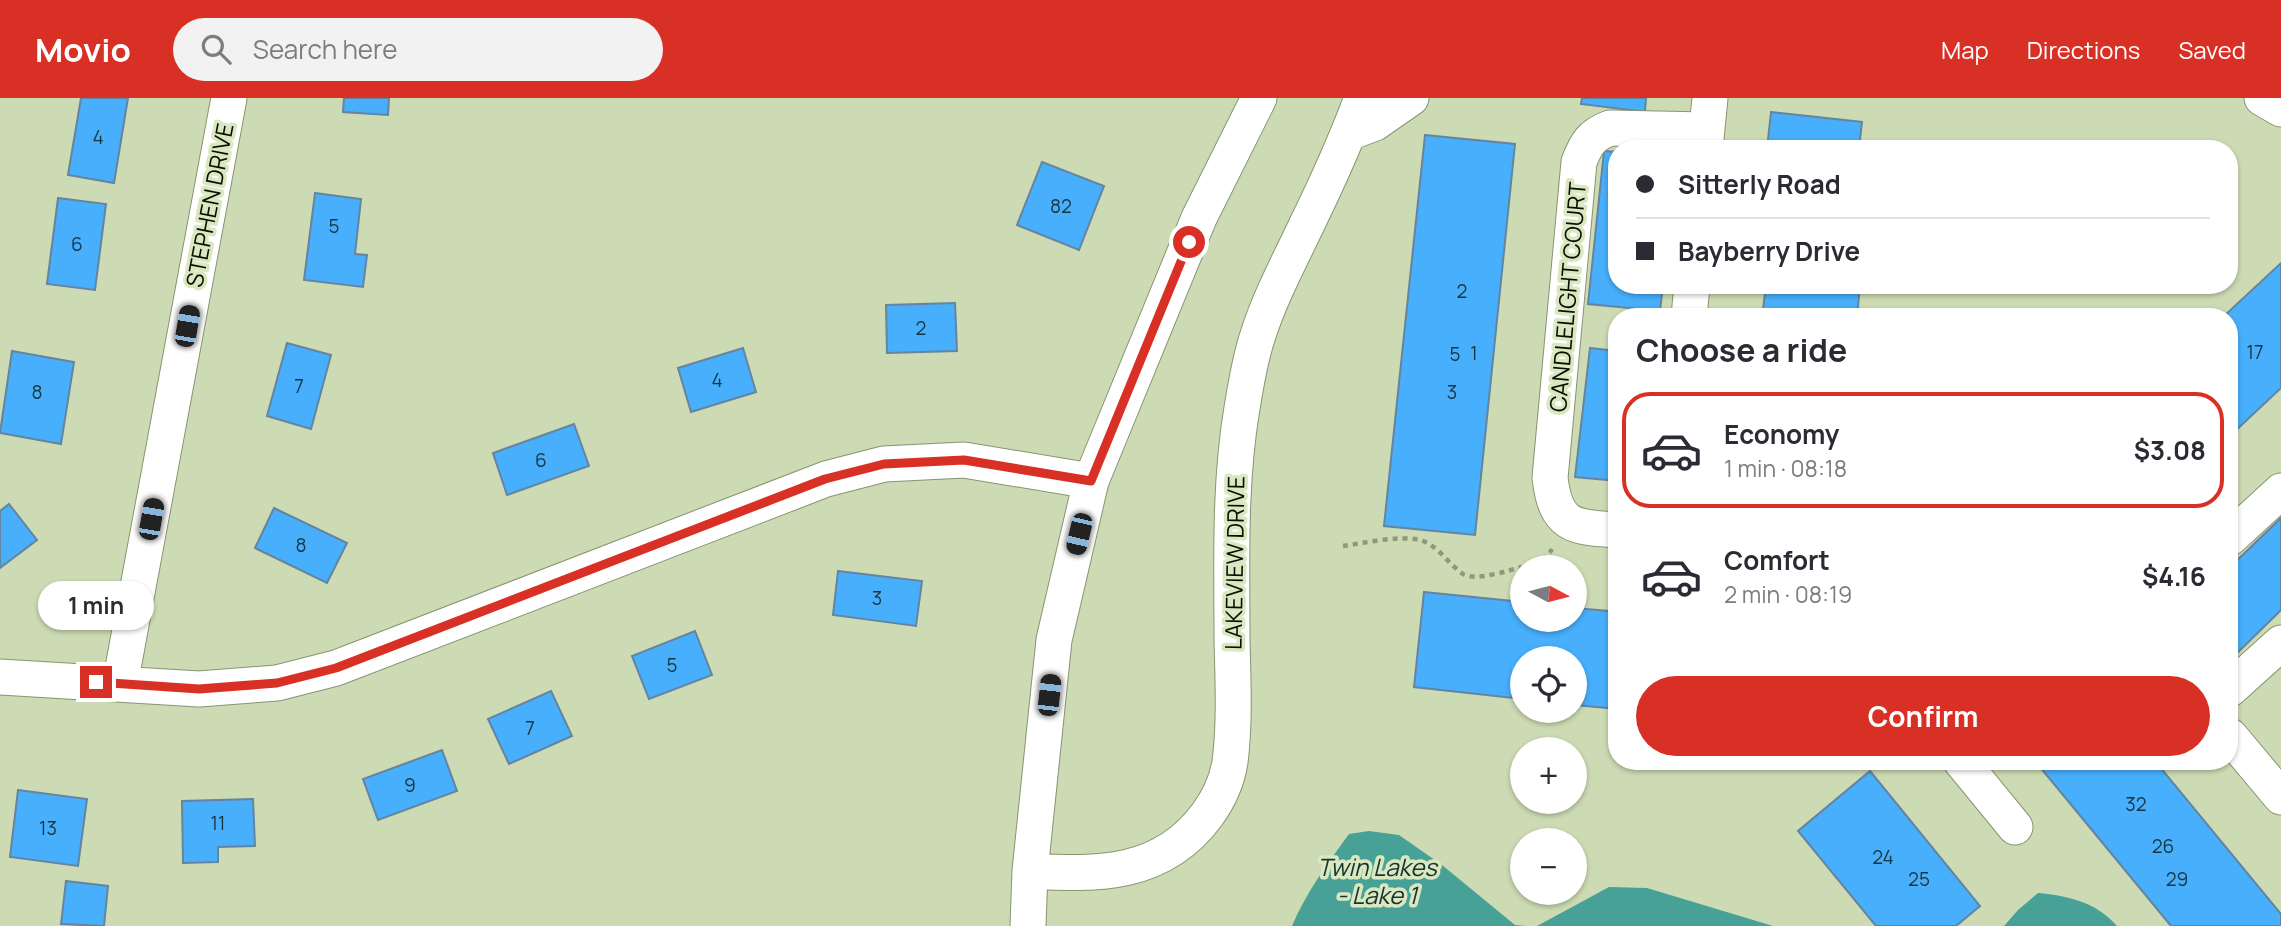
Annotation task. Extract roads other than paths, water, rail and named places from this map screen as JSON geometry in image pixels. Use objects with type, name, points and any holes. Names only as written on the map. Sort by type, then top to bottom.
[{"type":"street","name":"STEPHEN DRIVE","points":[[120,684],[229,98]]},
{"type":"street","points":[[1028,926],[1030,871],[1054,640],[1091,481],[1199,218],[1259,98]]},
{"type":"street","name":"LAKEVIEW DRIVE","points":[[1030,871],[1083,874],[1145,864],[1196,830],[1217,801],[1229,765],[1233,717],[1231,519],[1242,408],[1257,336],[1350,132],[1362,98]]},
{"type":"street","points":[[1350,132],[1375,123],[1411,98]]},
{"type":"street","points":[[2262,98],[2281,109]]},
{"type":"street","name":"CANDLELIGHT COURT","points":[[1608,529],[1587,528],[1571,523],[1559,513],[1552,496],[1550,478],[1579,162],[1586,144],[1596,133],[1610,128],[1707,125]]},
{"type":"street","points":[[0,677],[199,689],[277,683],[336,668],[825,479],[884,464],[964,460],[1091,481]]},
{"type":"street","points":[[2238,531],[2281,491]]},
{"type":"street","points":[[2238,683],[2281,643]]},
{"type":"street","points":[[2238,746],[2281,797]]},
{"type":"street","points":[[1973,770],[2015,827]]},
{"type":"water","name":"Twin Lakes - Lake 1","points":[[1369,831],[1399,835],[1442,865],[1515,925],[1526,926],[1292,926],[1310,890],[1349,834]]},
{"type":"water","points":[[1609,887],[1647,888],[1773,926],[1537,926],[1576,905],[1587,905],[1587,899]]},
{"type":"water","points":[[2038,893],[2060,896],[2091,906],[2117,926],[2004,926]]}]
